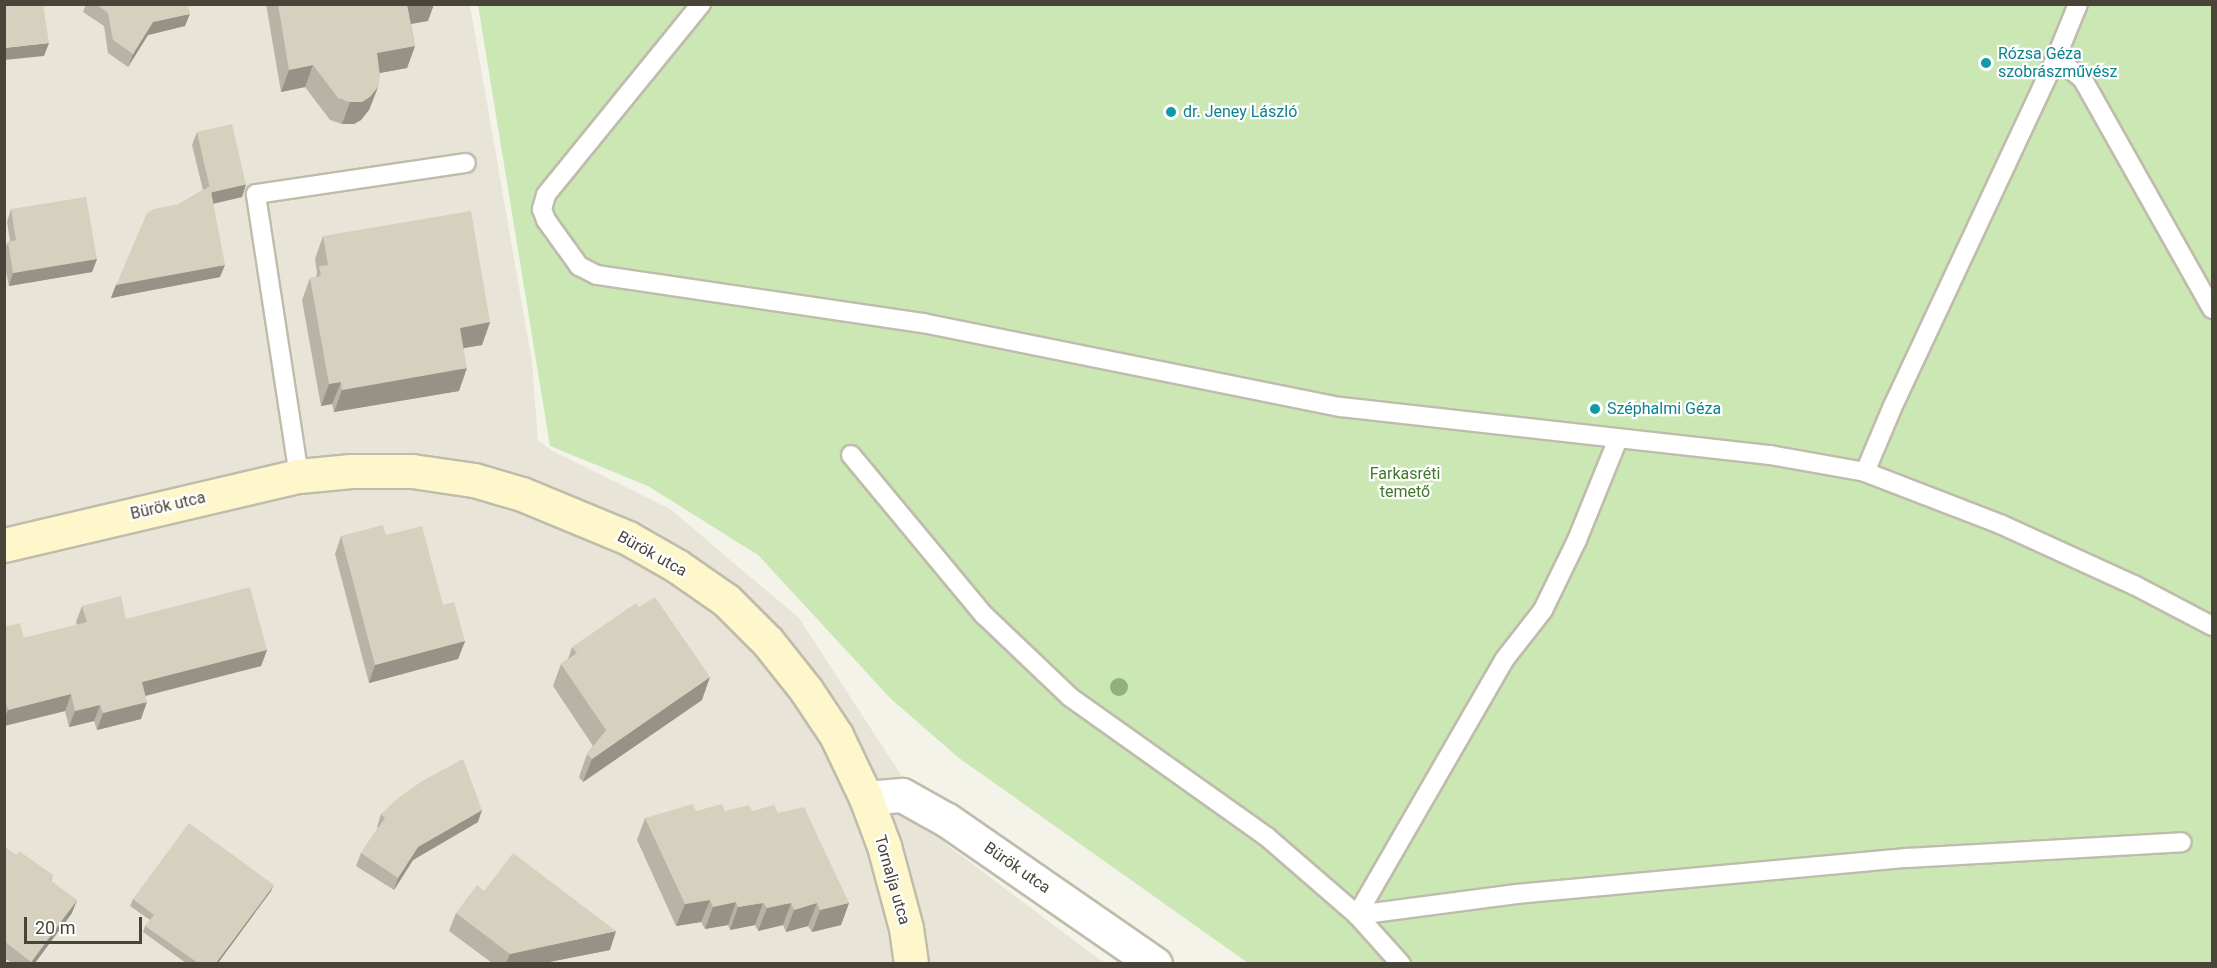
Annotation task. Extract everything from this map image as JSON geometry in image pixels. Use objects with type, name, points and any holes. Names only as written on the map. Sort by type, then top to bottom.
[{"type":"street","name":"Bürök utca","points":[[4,545],[299,476],[351,471],[412,471],[474,480],[522,494],[627,538],[677,566],[726,600],[774,650],[806,690],[836,735],[866,798],[902,795],[947,820],[1155,963]]},
{"type":"street","name":"Tornalja utca","points":[[866,798],[896,885],[911,963]]},
{"type":"lane","points":[[701,4],[546,195],[542,209],[546,220],[579,266],[597,275],[923,323],[1341,407],[1618,440],[1770,455],[1865,472],[2000,524],[2134,585],[2212,626]]},
{"type":"lane","points":[[1865,472],[1896,398],[2056,57],[2078,4]]},
{"type":"lane","points":[[2056,57],[2082,78],[2212,309]]},
{"type":"lane","points":[[299,476],[256,194],[466,163]]},
{"type":"lane","points":[[1357,915],[1504,660],[1543,610],[1577,540],[1618,440]]},
{"type":"lane","points":[[851,455],[984,615],[1070,697],[1267,837],[1357,915],[1401,963]]},
{"type":"lane","points":[[1357,915],[1517,894],[1908,858],[2182,842]]},
{"type":"shaded area","points":[[5,4],[470,5],[532,362],[538,440],[551,450],[670,509],[799,618],[946,844],[1104,963],[5,964]]},
{"type":"green space","name":"Farkasréti temető","points":[[478,5],[2212,5],[2212,963],[1248,963],[959,758],[891,699],[758,555],[648,486],[550,446]]},
{"type":"building","points":[[4,4],[43,4],[49,43],[4,48]]},
{"type":"building","points":[[96,4],[188,4],[190,14],[153,22],[133,54],[113,40],[108,13]]},
{"type":"building","points":[[278,4],[407,4],[415,46],[377,53],[380,76],[378,87],[370,97],[362,102],[350,102],[338,98],[313,65],[289,70]]},
{"type":"building","points":[[232,124],[246,184],[211,193],[197,132]]},
{"type":"building","points":[[210,186],[225,265],[116,285],[147,213],[154,209],[179,204]]},
{"type":"building","points":[[86,197],[97,259],[13,273],[8,242],[16,240],[11,209]]},
{"type":"building","points":[[471,211],[490,322],[460,328],[467,368],[342,390],[341,382],[329,384],[310,278],[321,276],[319,266],[328,265],[323,236]]},
{"type":"building","points":[[383,525],[386,535],[422,526],[443,605],[454,602],[465,641],[375,665],[341,536]]},
{"type":"building","points":[[250,587],[267,650],[142,682],[147,702],[103,713],[100,705],[75,711],[71,694],[8,710],[4,696],[4,627],[20,623],[24,638],[87,622],[82,606],[121,596],[126,619]]},
{"type":"building","points":[[655,597],[710,677],[592,759],[587,754],[606,730],[561,664],[577,653],[572,647],[636,603],[639,607]]},
{"type":"building","points":[[463,759],[482,810],[418,847],[398,878],[361,853],[385,818],[381,814],[397,799],[422,781]]},
{"type":"building","points":[[693,804],[696,811],[722,804],[725,811],[749,805],[752,811],[774,805],[778,813],[804,807],[849,903],[820,910],[817,903],[794,910],[791,903],[767,908],[763,903],[738,907],[736,902],[713,907],[710,900],[685,904],[645,818]]},
{"type":"building","points":[[189,823],[274,885],[216,963],[198,963],[145,926],[154,915],[133,899]]},
{"type":"building","points":[[4,847],[16,855],[19,851],[53,875],[50,880],[77,900],[31,962],[4,941]]},
{"type":"building","points":[[513,853],[616,931],[510,954],[456,913],[477,885],[484,891]]},
{"type":"place","name":"Rózsa Géza szobrászművész","points":[[1986,63]]},
{"type":"place","name":"dr. Jeney László","points":[[1171,112]]},
{"type":"place","name":"Széphalmi Géza","points":[[1595,409]]}]
